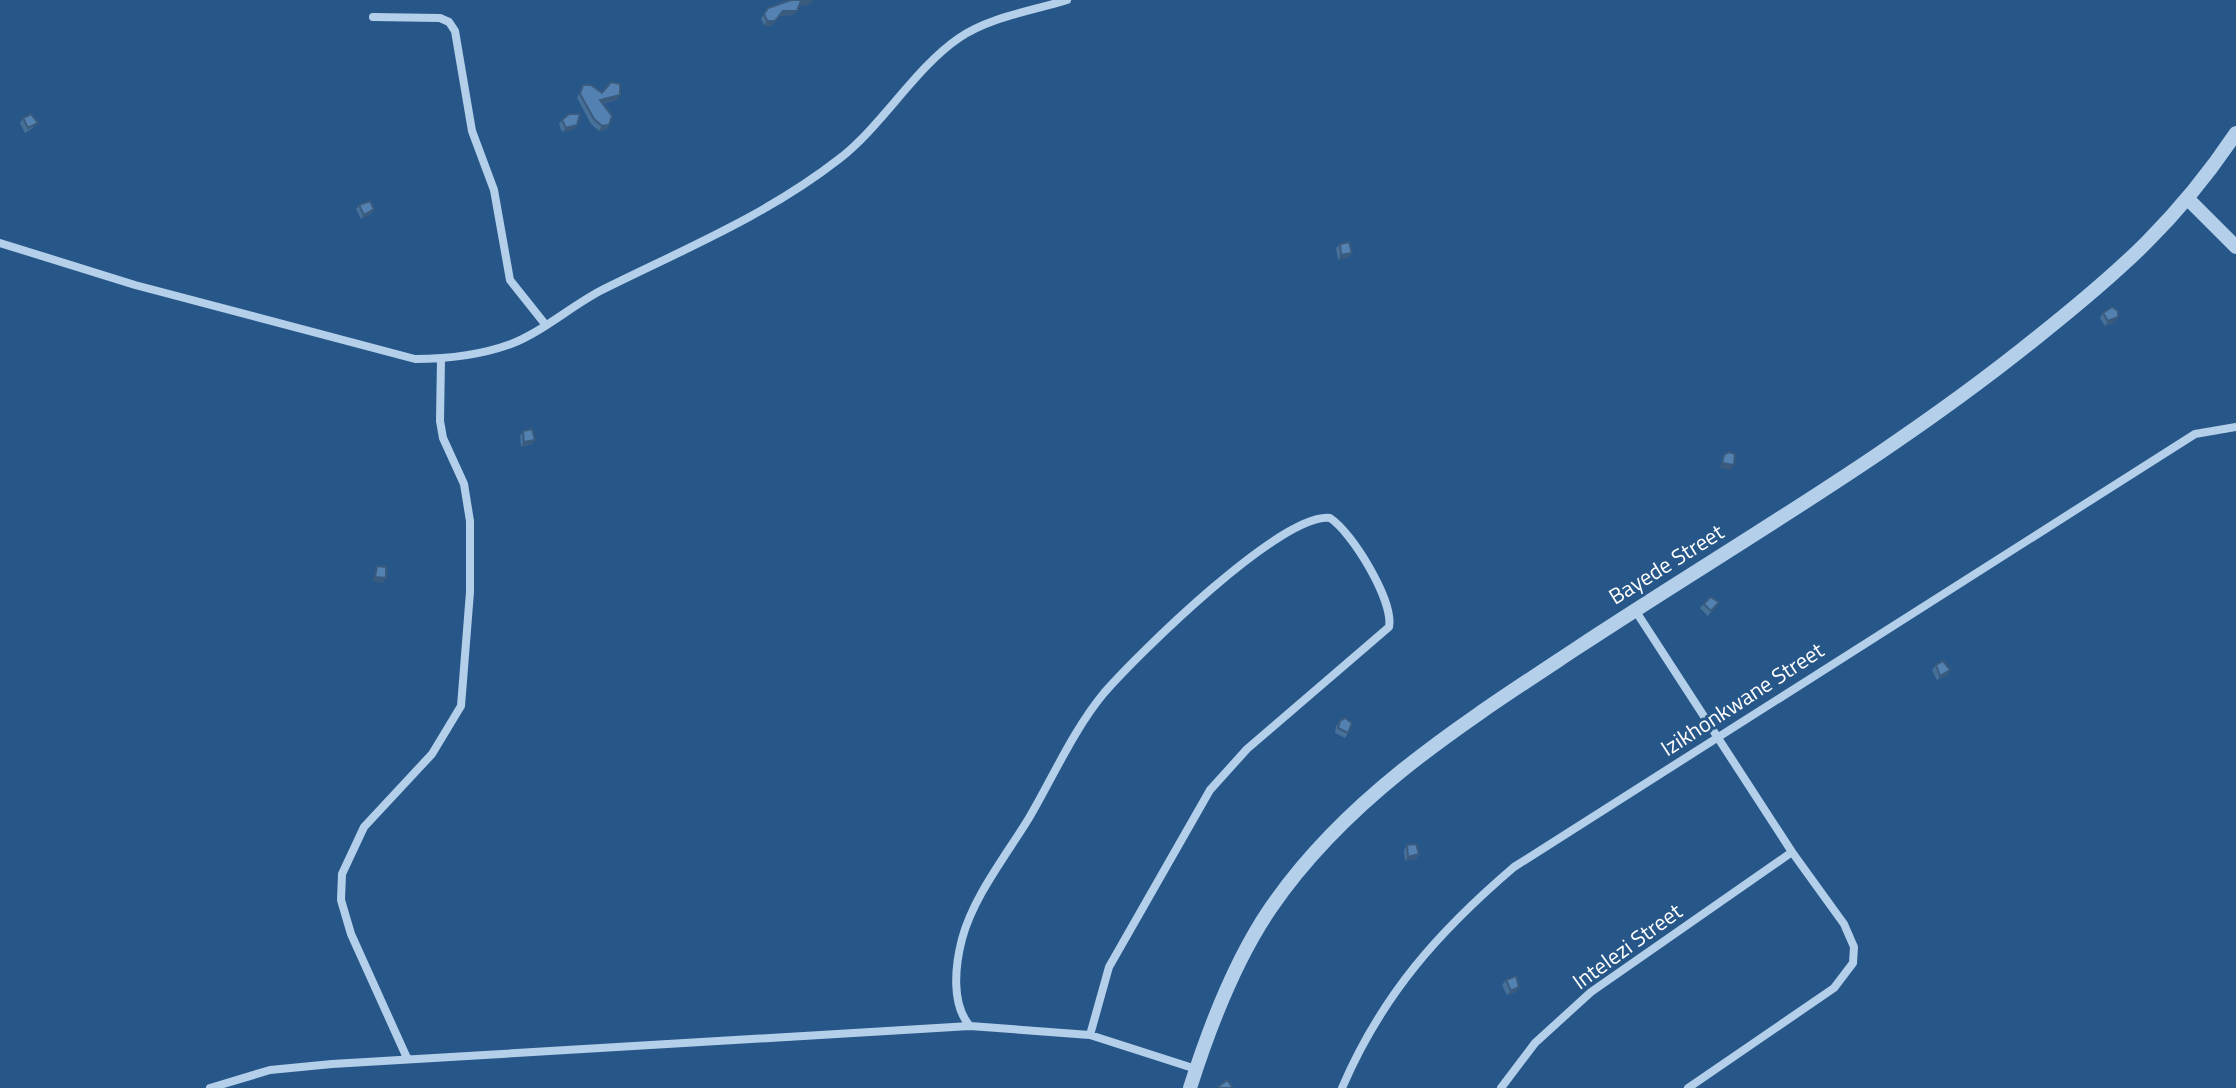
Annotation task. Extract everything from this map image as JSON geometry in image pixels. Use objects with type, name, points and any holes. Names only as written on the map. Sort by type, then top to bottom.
[{"type":"street","points":[[0,243],[135,285],[415,359],[441,359],[513,343],[598,292],[713,239],[797,191],[843,156],[958,39],[986,24],[1067,0]]},
{"type":"street","points":[[373,17],[440,18],[449,22],[455,31],[472,131],[494,190],[510,280],[545,324]]},
{"type":"street","name":"Bayede Street","points":[[1190,1088],[1227,990],[1267,913],[1335,831],[1421,754],[1634,609],[1910,436],[2140,252],[2189,200],[2236,133]]},
{"type":"street","points":[[2189,200],[2236,247]]},
{"type":"street","points":[[407,1058],[351,934],[341,900],[342,874],[364,827],[432,754],[461,706],[470,592],[470,521],[464,484],[443,438],[440,421],[441,359]]},
{"type":"street","name":"Izikhonkwane Street","points":[[1342,1088],[1397,985],[1419,957],[1514,867],[2195,434],[2236,427]]},
{"type":"street","points":[[970,1026],[960,1013],[957,997],[962,938],[994,872],[1103,695],[1216,587],[1268,544],[1302,522],[1330,518],[1351,537],[1389,610],[1389,627],[1247,749],[1210,790],[1109,967],[1090,1035]]},
{"type":"street","points":[[1634,609],[1792,852],[1844,924],[1854,947],[1853,963],[1834,988],[1688,1088]]},
{"type":"street","name":"Intelezi Street","points":[[1501,1088],[1535,1043],[1591,992],[1792,852]]},
{"type":"street","points":[[210,1088],[270,1070],[407,1058],[970,1026],[1090,1035],[1196,1069]]},
{"type":"building","points":[[791,0],[812,0],[801,1],[797,11],[783,11],[775,21],[767,21],[764,14],[768,8]]},
{"type":"building","points":[[611,82],[620,84],[620,95],[600,100],[612,116],[609,125],[602,126],[594,119],[580,94],[583,85],[591,85],[602,93]]},
{"type":"building","points":[[31,114],[38,123],[28,128],[23,118]]},
{"type":"building","points":[[569,114],[580,114],[577,125],[566,128],[562,120]]},
{"type":"building","points":[[370,201],[374,209],[364,215],[359,205]]},
{"type":"building","points":[[1349,242],[1352,253],[1341,255],[1340,244]]},
{"type":"building","points":[[2112,307],[2118,311],[2118,317],[2108,321],[2103,313]]},
{"type":"building","points":[[532,429],[535,440],[524,442],[523,431]]},
{"type":"building","points":[[1729,452],[1735,454],[1734,465],[1722,463],[1724,455]]},
{"type":"building","points":[[377,566],[386,567],[386,578],[375,577]]},
{"type":"building","points":[[1710,597],[1719,602],[1711,611],[1704,604]]},
{"type":"building","points":[[1943,661],[1950,670],[1940,676],[1936,665]]},
{"type":"building","points":[[1345,718],[1352,723],[1348,733],[1338,728]]},
{"type":"building","points":[[1416,844],[1419,854],[1408,857],[1407,845]]},
{"type":"building","points":[[1516,976],[1519,987],[1511,991],[1506,980]]},
{"type":"building","points":[[1227,1080],[1233,1088],[1218,1087]]}]
